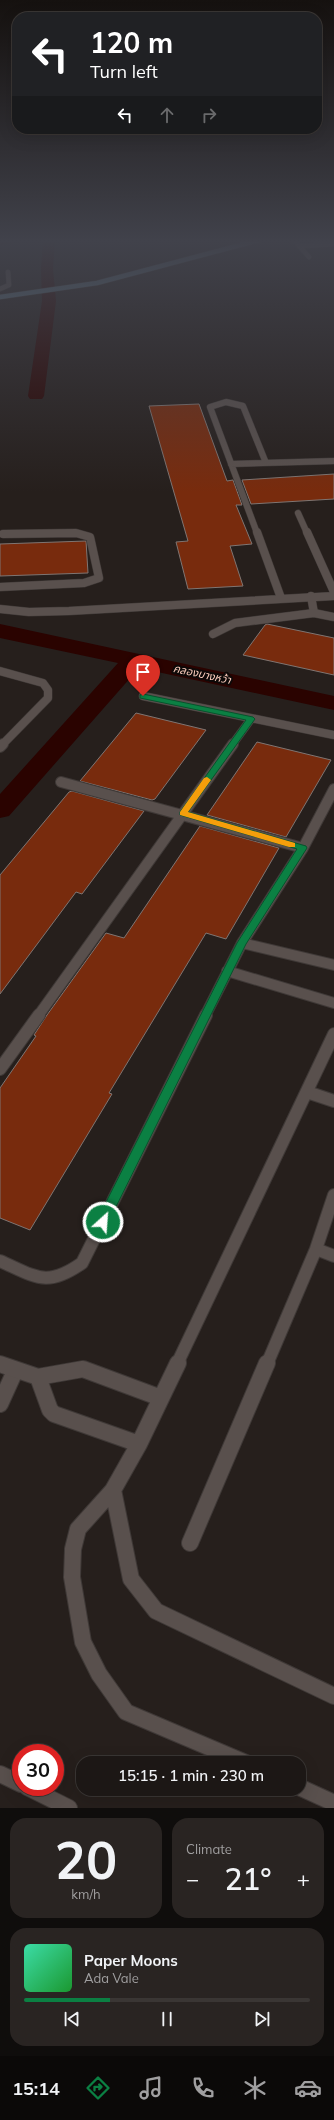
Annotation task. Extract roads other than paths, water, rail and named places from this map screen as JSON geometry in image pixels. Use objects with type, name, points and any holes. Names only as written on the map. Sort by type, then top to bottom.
[{"type":"street","points":[[266,463],[243,406],[230,403],[215,404],[210,407],[281,598]]},
{"type":"street","points":[[231,464],[334,460]]},
{"type":"street","points":[[298,513],[334,592]]},
{"type":"street","points":[[0,587],[84,583],[99,578],[90,537],[87,535],[76,533],[2,534]]},
{"type":"street","points":[[311,596],[314,613]]},
{"type":"street","points":[[0,609],[29,612],[62,611],[311,596],[334,596]]},
{"type":"street","points":[[213,634],[224,627],[235,623],[314,613],[334,617]]},
{"type":"street","points":[[0,671],[44,683],[48,686],[49,692],[48,698],[0,747]]},
{"type":"street","points":[[143,696],[334,735]]},
{"type":"street","points":[[0,1069],[251,719]]},
{"type":"street","points":[[61,782],[183,814],[303,848]]},
{"type":"street","points":[[0,1261],[45,1280],[62,1277],[82,1263],[242,943],[303,848],[334,788]]},
{"type":"street","points":[[242,943],[334,965]]},
{"type":"street","points":[[227,972],[334,1004]]},
{"type":"street","points":[[230,1756],[126,1712],[100,1674],[83,1642],[72,1577],[73,1549],[78,1529],[113,1490],[139,1444],[334,1034]]},
{"type":"street","points":[[307,1092],[334,1101]]},
{"type":"street","points":[[190,1543],[316,1249],[334,1195]]},
{"type":"street","points":[[316,1249],[334,1256]]},
{"type":"street","points":[[0,1364],[15,1371],[38,1377],[76,1369],[83,1369],[161,1398]]},
{"type":"street","points":[[0,1404],[15,1371]]},
{"type":"street","points":[[38,1377],[50,1410],[54,1414],[139,1444]]},
{"type":"street","points":[[113,1490],[131,1579],[156,1611],[334,1696]]},
{"type":"street","points":[[0,1774],[12,1780]]},
{"type":"street","points":[[306,1790],[334,1803]]},
{"type":"street","points":[[45,1796],[69,1808]]},
{"type":"waterway","points":[[36,396],[46,323]]},
{"type":"waterway","name":"คลองบางหว้า","points":[[0,631],[133,660]]},
{"type":"waterway","points":[[0,810],[133,660]]},
{"type":"waterway","name":"คลองบางหว้า","points":[[133,660],[334,703]]}]
